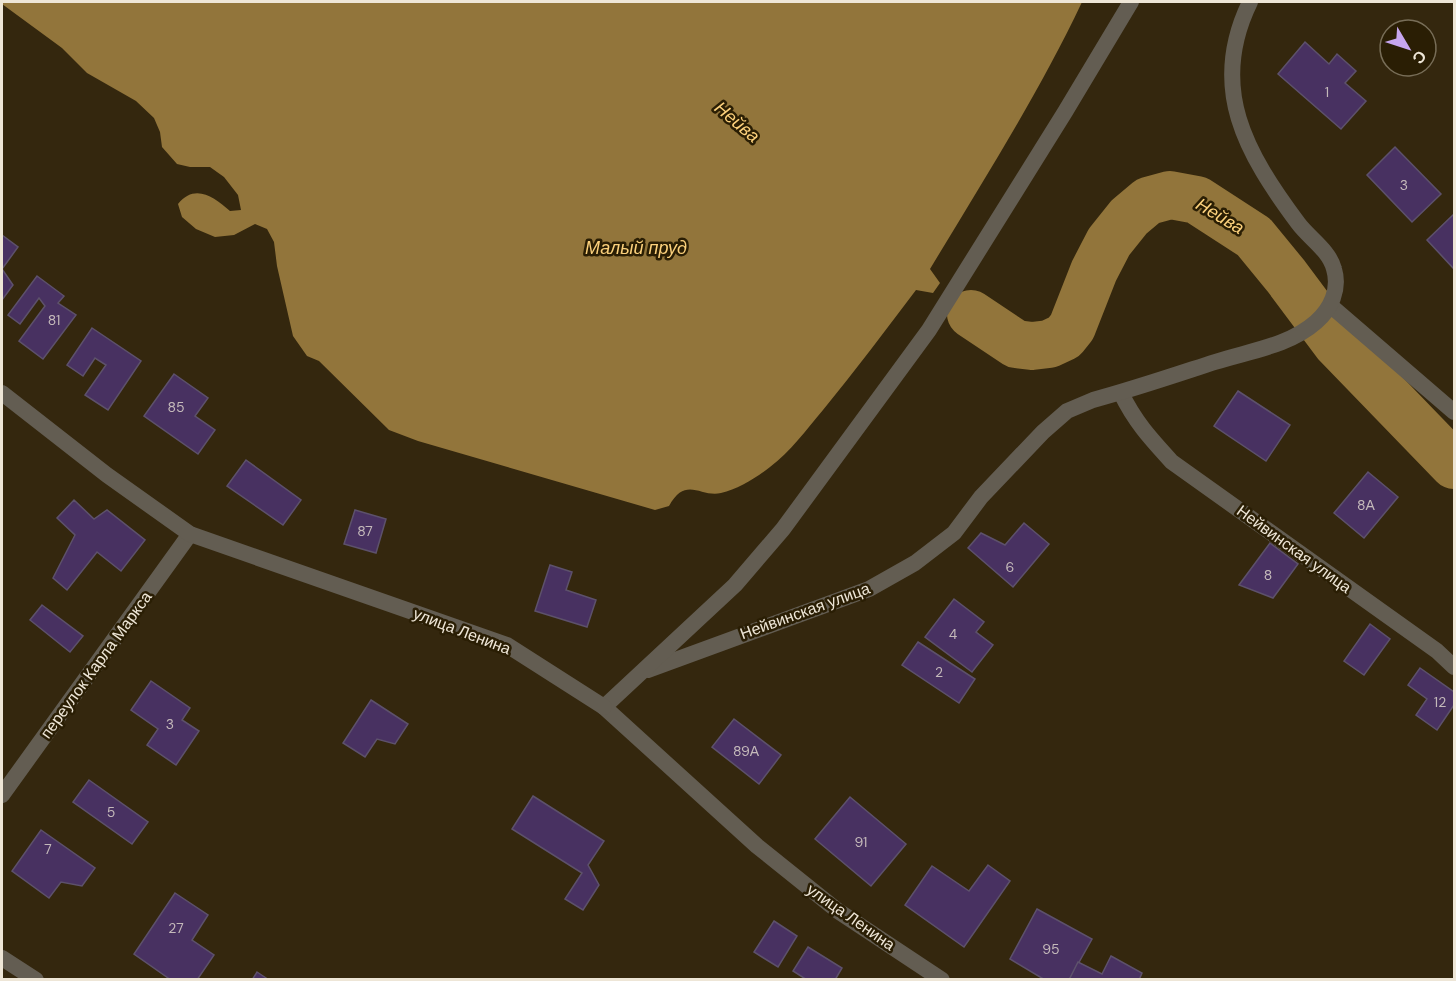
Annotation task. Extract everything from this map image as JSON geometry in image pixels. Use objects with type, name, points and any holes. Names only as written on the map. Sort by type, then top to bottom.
[{"type":"street","points":[[604,707],[735,585],[783,529],[929,330],[1131,2]]},
{"type":"street","points":[[1250,2],[1242,17],[1232,56],[1231,85],[1237,118],[1251,151],[1281,199],[1303,230],[1321,247],[1334,268],[1336,288],[1331,306],[1455,412]]},
{"type":"street","name":"Нейвинская улица","points":[[639,674],[868,590],[915,563],[954,533],[981,498],[1043,432],[1067,411],[1093,400],[1274,345],[1317,322],[1331,306]]},
{"type":"street","name":"улица Ленина","points":[[2,393],[107,475],[190,534],[507,645],[604,707],[757,846],[838,911],[942,980]]},
{"type":"street","name":"Нейвинская улица","points":[[1121,393],[1143,430],[1172,462],[1437,651],[1455,667]]},
{"type":"street","name":"переулок Карла Маркса","points":[[2,795],[190,534]]},
{"type":"street","points":[[2,958],[36,980]]},
{"type":"water","name":"Малый пруд","points":[[2,2],[1082,2],[1029,104],[930,269],[940,283],[933,293],[916,290],[823,410],[770,467],[734,489],[714,494],[688,490],[675,497],[669,506],[655,510],[418,441],[389,430],[319,361],[307,356],[293,336],[277,266],[274,242],[267,229],[255,224],[234,235],[215,237],[196,229],[182,217],[178,204],[191,194],[198,193],[211,197],[230,211],[241,210],[238,195],[224,177],[210,167],[190,167],[177,164],[162,147],[160,132],[154,118],[136,101],[87,73],[62,48]]},
{"type":"building","points":[[1305,42],[1329,64],[1337,54],[1356,71],[1345,83],[1366,101],[1341,129],[1278,74]]},
{"type":"building","points":[[1395,147],[1441,194],[1412,222],[1367,175]]},
{"type":"building","points":[[1454,214],[1454,269],[1427,240]]},
{"type":"building","points":[[2,235],[18,247],[2,269]]},
{"type":"building","points":[[2,269],[13,285],[2,300]]},
{"type":"building","points":[[37,276],[64,296],[58,303],[76,315],[43,359],[19,341],[45,306],[39,298],[20,324],[8,315]]},
{"type":"building","points":[[92,328],[141,361],[108,410],[85,395],[106,365],[95,358],[83,376],[67,365]]},
{"type":"building","points":[[174,374],[208,398],[195,416],[215,430],[198,454],[144,416]]},
{"type":"building","points":[[1238,391],[1290,425],[1266,461],[1214,426]]},
{"type":"building","points":[[246,460],[301,500],[283,525],[227,486]]},
{"type":"building","points":[[1368,472],[1398,497],[1364,538],[1334,513]]},
{"type":"building","points":[[74,500],[94,519],[107,510],[145,540],[121,571],[97,552],[67,590],[53,578],[75,535],[57,518]]},
{"type":"building","points":[[355,510],[386,519],[376,553],[344,544]]},
{"type":"building","points":[[1024,523],[1049,544],[1013,587],[968,548],[981,533],[1005,545]]},
{"type":"building","points":[[1270,543],[1298,564],[1273,598],[1239,585]]},
{"type":"building","points":[[550,565],[572,572],[566,590],[596,600],[587,627],[535,611]]},
{"type":"building","points":[[954,599],[984,622],[976,632],[993,645],[972,672],[925,637]]},
{"type":"building","points":[[42,605],[83,636],[70,652],[30,620]]},
{"type":"building","points":[[1370,624],[1390,639],[1364,675],[1344,661]]},
{"type":"building","points":[[918,642],[975,679],[959,703],[902,665]]},
{"type":"building","points":[[1420,668],[1454,692],[1454,705],[1437,730],[1416,715],[1427,699],[1408,685]]},
{"type":"building","points":[[151,681],[190,708],[182,720],[199,731],[176,765],[147,745],[158,729],[131,710]]},
{"type":"building","points":[[371,700],[408,724],[395,744],[377,739],[365,757],[343,743]]},
{"type":"building","points":[[734,719],[781,755],[759,784],[712,747]]},
{"type":"building","points":[[89,780],[148,822],[132,844],[73,802]]},
{"type":"building","points":[[533,796],[604,841],[588,865],[599,885],[583,910],[565,899],[582,873],[512,829]]},
{"type":"building","points":[[850,797],[906,844],[871,886],[815,839]]},
{"type":"building","points":[[41,830],[95,868],[82,886],[61,882],[49,898],[12,871]]},
{"type":"building","points":[[988,865],[1010,881],[964,947],[905,905],[932,866],[969,891]]},
{"type":"building","points":[[175,893],[208,915],[192,940],[214,955],[197,980],[171,980],[134,954]]},
{"type":"building","points":[[1037,909],[1092,939],[1069,980],[1045,980],[1010,959]]},
{"type":"building","points":[[774,921],[797,936],[778,967],[754,952]]},
{"type":"building","points":[[808,947],[842,968],[835,980],[807,980],[793,971]]},
{"type":"building","points":[[1111,956],[1142,973],[1139,980],[1069,980],[1078,962],[1102,974]]},
{"type":"building","points":[[257,972],[269,980],[252,980]]},
{"type":"waterway","name":"Нейва","points":[[971,314],[1016,344],[1032,346],[1049,344],[1064,337],[1072,327],[1094,271],[1109,242],[1129,217],[1148,201],[1170,195],[1197,200],[1254,237],[1336,343],[1454,465]]}]
